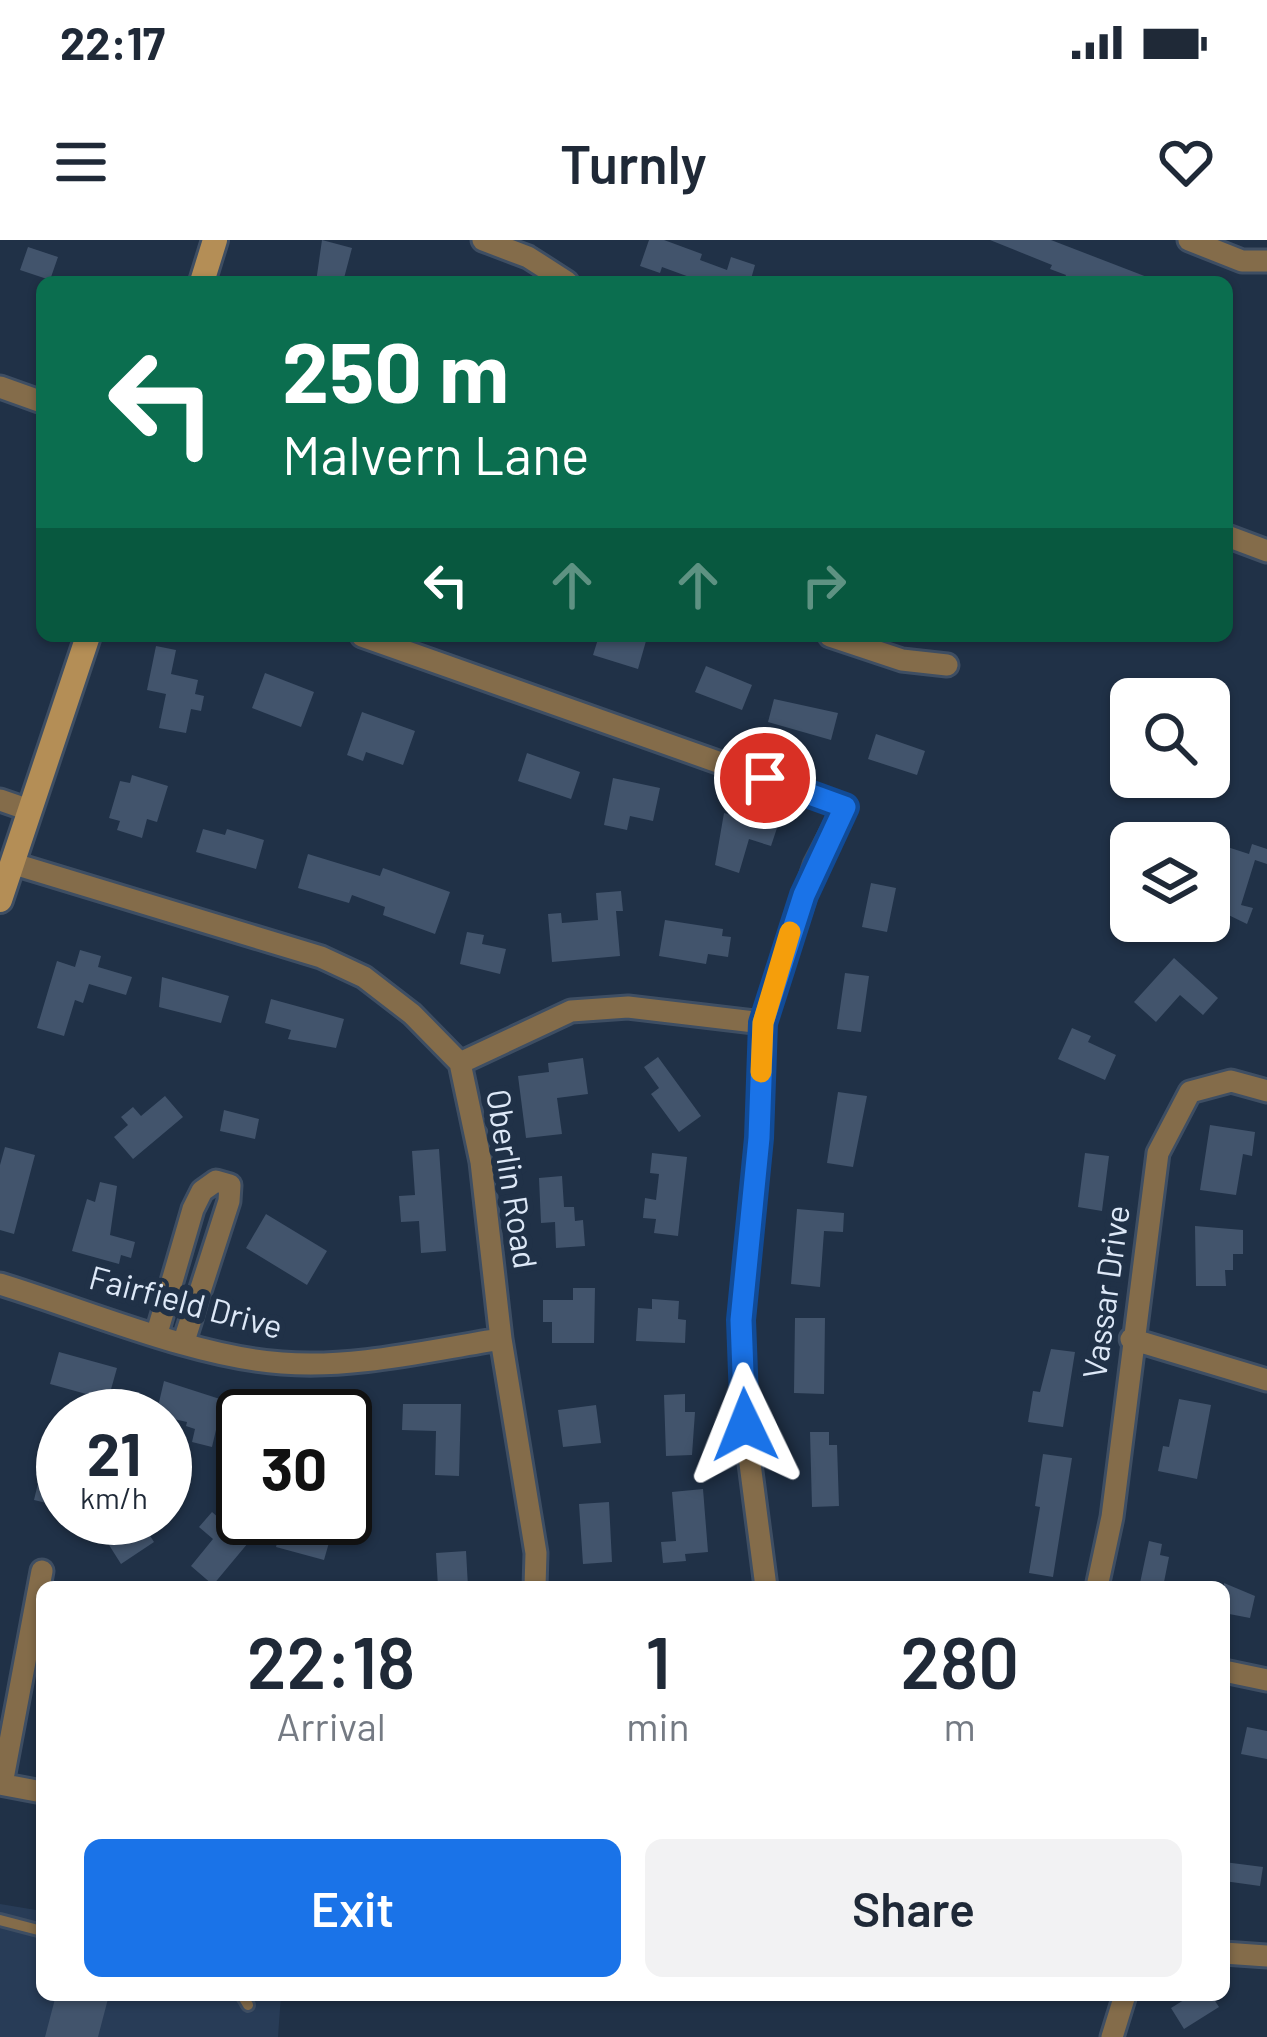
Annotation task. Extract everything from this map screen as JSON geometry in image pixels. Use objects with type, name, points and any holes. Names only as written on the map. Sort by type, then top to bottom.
[{"type":"main road","points":[[204,276],[214,240]]},
{"type":"main road","points":[[0,900],[86,642]]},
{"type":"street","points":[[483,240],[530,249],[560,276]]},
{"type":"street","points":[[1189,240],[1242,261],[1267,261]]},
{"type":"street","points":[[0,387],[36,400]]},
{"type":"street","points":[[1233,538],[1267,551]]},
{"type":"street","points":[[379,642],[845,807],[808,885],[763,1023],[759,1138],[741,1320],[745,1425],[765,1581]]},
{"type":"street","points":[[848,642],[902,660],[947,664]]},
{"type":"street","points":[[0,800],[29,810]]},
{"type":"street","name":"Oberlin Road","points":[[11,863],[321,957],[364,977],[412,1014],[460,1063],[481,1162],[501,1339],[536,1552],[535,1581]]},
{"type":"street","points":[[460,1063],[571,1011],[628,1007],[763,1023]]},
{"type":"street","name":"Vassar Drive","points":[[1098,1581],[1112,1517],[1158,1154],[1190,1092],[1231,1081],[1267,1091]]},
{"type":"street","points":[[157,1333],[193,1209],[202,1191],[216,1181],[230,1185],[229,1202],[184,1341]]},
{"type":"street","name":"Fairfield Drive","points":[[0,1284],[184,1341],[282,1363],[390,1356],[501,1339]]},
{"type":"street","points":[[1131,1340],[1267,1380]]},
{"type":"street","points":[[40,1581],[42,1571]]},
{"type":"street","points":[[36,1602],[1,1784],[36,1791]]},
{"type":"street","points":[[1230,1671],[1267,1679]]},
{"type":"street","points":[[1230,1953],[1267,1955]]},
{"type":"street","points":[[1112,2037],[1123,2001]]},
{"type":"lane","points":[[0,1920],[36,1929]]},
{"type":"shaded area","points":[[0,1904],[36,1910],[36,2001],[281,2001],[278,2037],[0,2037]]},
{"type":"building","points":[[322,240],[352,248],[345,276],[317,276]]},
{"type":"building","points":[[649,240],[664,240],[702,254],[700,260],[727,270],[731,257],[755,265],[752,276],[687,276],[662,267],[660,273],[640,266]]},
{"type":"building","points":[[990,240],[1051,240],[1144,276],[1066,276],[1050,269],[1052,265]]},
{"type":"building","points":[[28,247],[58,257],[51,276],[20,270]]},
{"type":"building","points":[[597,642],[646,642],[638,669],[593,655]]},
{"type":"building","points":[[156,646],[176,650],[171,674],[198,680],[195,694],[204,696],[201,711],[191,709],[186,733],[159,728],[166,694],[147,690]]},
{"type":"building","points":[[706,666],[752,685],[742,710],[695,692]]},
{"type":"building","points":[[265,673],[314,692],[301,727],[252,708]]},
{"type":"building","points":[[774,699],[838,713],[831,740],[768,722]]},
{"type":"building","points":[[362,712],[415,731],[403,765],[366,752],[363,761],[347,755]]},
{"type":"building","points":[[876,734],[925,751],[917,775],[868,759]]},
{"type":"building","points":[[527,753],[580,772],[571,799],[518,781]]},
{"type":"building","points":[[132,775],[168,786],[157,822],[147,819],[142,838],[117,830],[120,821],[109,818],[120,781],[130,783]]},
{"type":"building","points":[[613,778],[660,788],[653,821],[630,816],[627,830],[604,825]]},
{"type":"building","points":[[724,813],[777,828],[771,846],[749,839],[739,873],[715,865]]},
{"type":"building","points":[[203,829],[225,835],[227,829],[264,840],[256,869],[196,852]]},
{"type":"building","points":[[1252,844],[1267,849],[1267,864],[1255,860],[1241,905],[1253,908],[1247,924],[1230,916],[1230,848],[1249,854]]},
{"type":"building","points":[[308,854],[380,876],[383,868],[450,892],[435,934],[383,915],[385,907],[352,895],[349,903],[298,888]]},
{"type":"building","points":[[871,883],[896,888],[887,932],[862,927]]},
{"type":"building","points":[[621,891],[623,911],[616,911],[620,956],[552,962],[548,914],[561,913],[562,923],[598,920],[596,893]]},
{"type":"building","points":[[665,920],[723,929],[722,936],[731,937],[728,957],[708,954],[706,964],[659,956]]},
{"type":"building","points":[[467,932],[484,935],[482,944],[506,949],[500,974],[460,964]]},
{"type":"building","points":[[80,950],[101,956],[98,967],[132,977],[126,995],[89,984],[83,1003],[75,1000],[64,1036],[37,1028],[57,961],[75,967]]},
{"type":"building","points":[[1174,958],[1218,998],[1203,1015],[1180,995],[1156,1022],[1134,1002]]},
{"type":"building","points":[[845,973],[869,976],[861,1032],[837,1029]]},
{"type":"building","points":[[162,977],[229,996],[221,1023],[159,1007]]},
{"type":"building","points":[[271,999],[344,1019],[336,1048],[288,1039],[291,1030],[265,1023]]},
{"type":"building","points":[[1072,1028],[1116,1055],[1105,1080],[1058,1059]]},
{"type":"building","points":[[658,1057],[701,1116],[679,1132],[651,1094],[659,1088],[644,1067]]},
{"type":"building","points":[[583,1058],[588,1094],[557,1098],[562,1134],[526,1138],[518,1076],[549,1072],[548,1063]]},
{"type":"building","points":[[838,1092],[867,1096],[853,1167],[827,1163]]},
{"type":"building","points":[[165,1096],[183,1117],[133,1159],[114,1137],[128,1125],[121,1117],[133,1107],[141,1116]]},
{"type":"building","points":[[224,1110],[259,1119],[255,1139],[220,1131]]},
{"type":"building","points":[[1210,1125],[1255,1132],[1252,1156],[1243,1154],[1236,1195],[1200,1190]]},
{"type":"building","points":[[5,1147],[35,1155],[14,1234],[0,1230],[0,1165]]},
{"type":"building","points":[[439,1149],[446,1251],[421,1253],[419,1221],[401,1222],[399,1196],[415,1195],[412,1151]]},
{"type":"building","points":[[652,1153],[687,1157],[678,1236],[654,1233],[656,1219],[643,1218],[645,1198],[656,1200],[659,1174],[650,1173]]},
{"type":"building","points":[[1085,1153],[1109,1156],[1102,1211],[1078,1207]]},
{"type":"building","points":[[562,1176],[564,1207],[574,1207],[575,1221],[583,1220],[585,1246],[556,1248],[555,1222],[541,1223],[539,1178]]},
{"type":"building","points":[[100,1182],[117,1186],[110,1235],[135,1242],[131,1258],[121,1255],[119,1264],[72,1251],[87,1199],[95,1202]]},
{"type":"building","points":[[797,1209],[844,1213],[843,1232],[824,1231],[820,1287],[791,1284]]},
{"type":"building","points":[[266,1214],[327,1251],[307,1285],[246,1248]]},
{"type":"building","points":[[1195,1226],[1243,1230],[1243,1254],[1233,1254],[1233,1270],[1225,1270],[1226,1286],[1196,1286]]},
{"type":"building","points":[[573,1288],[595,1288],[594,1343],[552,1343],[552,1322],[543,1322],[543,1300],[573,1300]]},
{"type":"building","points":[[652,1299],[679,1301],[678,1319],[686,1320],[685,1343],[636,1341],[638,1308],[652,1309]]},
{"type":"building","points":[[795,1318],[825,1318],[824,1394],[794,1393]]},
{"type":"building","points":[[1051,1349],[1075,1352],[1063,1427],[1028,1422],[1033,1391],[1040,1392]]},
{"type":"building","points":[[59,1352],[117,1368],[111,1389],[50,1384]]},
{"type":"building","points":[[164,1381],[189,1389],[162,1389]]},
{"type":"building","points":[[192,1390],[216,1398],[212,1447],[192,1442]]},
{"type":"building","points":[[685,1394],[685,1412],[695,1412],[692,1455],[666,1456],[664,1395]]},
{"type":"building","points":[[1179,1399],[1211,1405],[1197,1479],[1158,1471],[1163,1446],[1169,1447]]},
{"type":"building","points":[[403,1404],[461,1404],[459,1476],[435,1475],[436,1431],[402,1430]]},
{"type":"building","points":[[596,1405],[601,1443],[563,1447],[558,1410]]},
{"type":"building","points":[[810,1432],[829,1432],[829,1445],[837,1445],[839,1506],[812,1507]]},
{"type":"building","points":[[1043,1454],[1072,1458],[1053,1577],[1029,1573]]},
{"type":"building","points":[[703,1489],[708,1552],[663,1563],[661,1542],[676,1541],[672,1492]]},
{"type":"building","points":[[609,1502],[612,1562],[583,1564],[579,1504]]},
{"type":"building","points":[[212,1512],[216,1545],[246,1545],[216,1581],[208,1581],[191,1566],[213,1539],[199,1527]]},
{"type":"building","points":[[1149,1541],[1162,1544],[1160,1555],[1169,1557],[1164,1581],[1140,1581]]},
{"type":"building","points":[[109,1545],[150,1545],[121,1564]]},
{"type":"building","points":[[276,1545],[328,1545],[324,1560]]},
{"type":"building","points":[[466,1551],[468,1581],[438,1581],[436,1553]]},
{"type":"building","points":[[1230,1586],[1255,1596],[1250,1618],[1230,1614]]},
{"type":"building","points":[[1247,1727],[1267,1731],[1267,1759],[1241,1754]]},
{"type":"building","points":[[1230,1863],[1263,1867],[1260,1886],[1230,1882]]},
{"type":"building","points":[[54,2001],[107,2001],[98,2037],[45,2037]]},
{"type":"building","points":[[1182,2001],[1215,2001],[1219,2007],[1184,2029],[1171,2008]]},
{"type":"slow traffic","points":[[761,1072],[763,1023],[790,932]]},
{"type":"route","points":[[745,1425],[741,1320],[759,1138],[763,1023],[815,865],[845,807],[765,778]]}]
